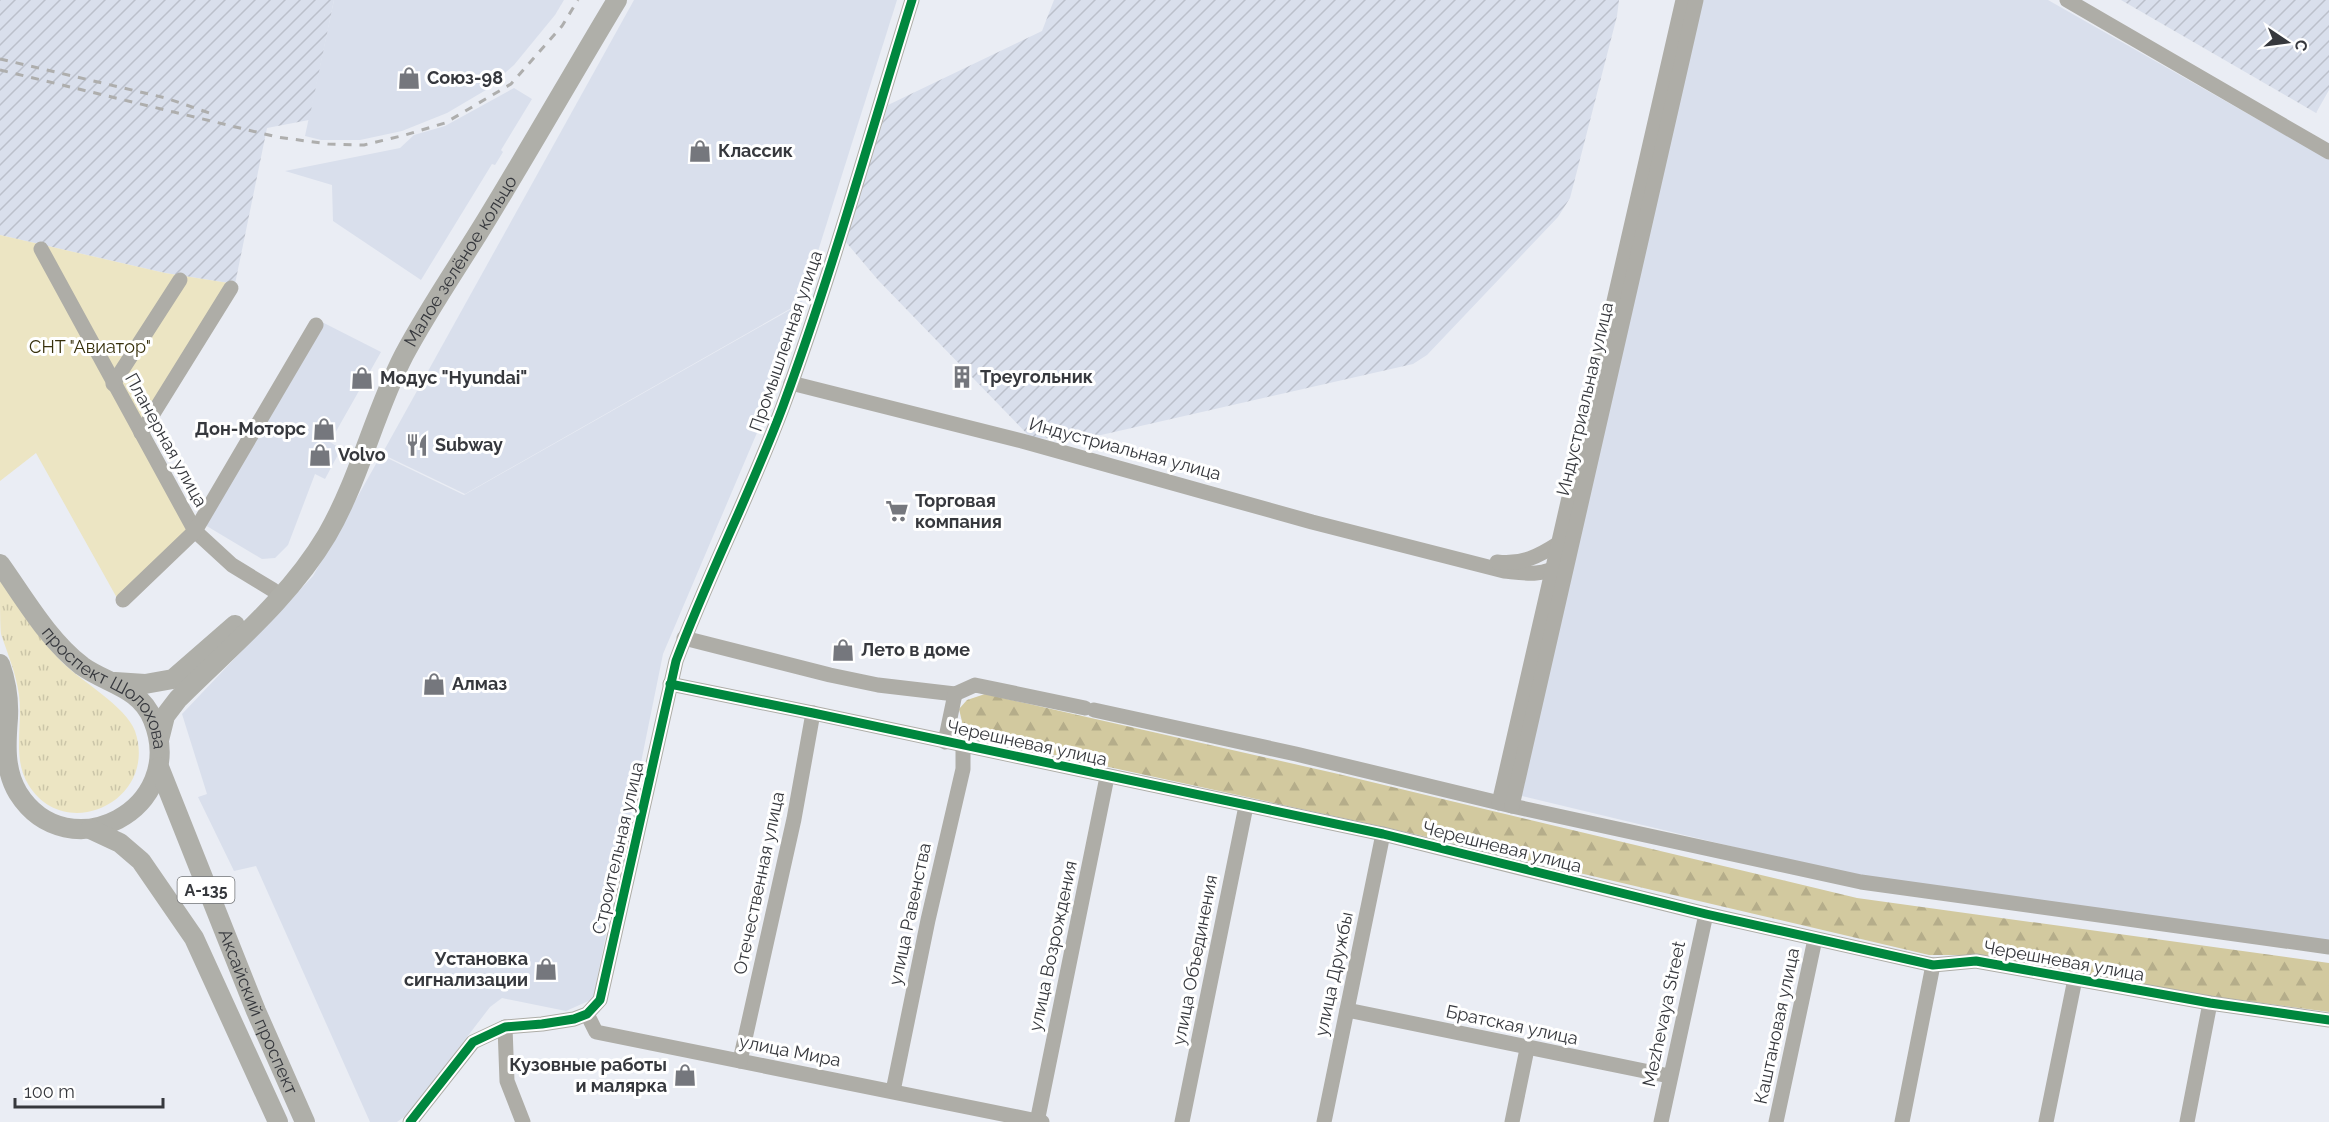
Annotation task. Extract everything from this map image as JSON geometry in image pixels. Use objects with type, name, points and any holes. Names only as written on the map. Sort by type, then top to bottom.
[{"type":"main road","name":"Малое зелёное кольцо","points":[[159,740],[165,716],[178,699],[283,595],[306,568],[328,532],[355,475],[403,357],[616,0]]},
{"type":"main road","name":"Малое зелёное кольцо","points":[[115,682],[145,684],[173,679],[273,590],[328,532]]},
{"type":"main road","name":"проспект Шолохова","points":[[0,564],[61,647],[84,667],[115,682],[138,699],[152,718],[159,740],[159,767],[143,801],[116,822],[90,829],[69,828],[47,820],[31,809],[17,792],[8,765],[7,697],[0,664]]},
{"type":"main road","name":"Аксайский проспект","points":[[159,767],[248,990],[305,1122]]},
{"type":"main road","name":"Аксайский проспект","points":[[90,829],[120,843],[141,861],[194,938],[278,1122]]},
{"type":"street","name":"Промышленная улица","points":[[670,684],[684,638],[763,459],[791,383],[912,0]]},
{"type":"street","name":"Индустриальная улица","points":[[1505,804],[1569,556],[1611,344],[1669,89],[1683,0]]},
{"type":"street","name":"Индустриальная улица","points":[[1669,89],[1696,0]]},
{"type":"street","points":[[2067,0],[2329,152]]},
{"type":"street","name":"Планерная улица","points":[[41,249],[195,531],[232,565],[273,590]]},
{"type":"street","points":[[113,384],[180,280]]},
{"type":"street","points":[[141,433],[231,288]]},
{"type":"street","points":[[123,600],[195,531],[316,325]]},
{"type":"street","name":"Индустриальная улица","points":[[1505,804],[1559,543],[1611,344]]},
{"type":"street","name":"Индустриальная улица","points":[[791,383],[1022,441],[1446,556],[1527,574],[1553,570]]},
{"type":"street","points":[[1446,556],[1506,563],[1526,561],[1539,556],[1559,543]]},
{"type":"street","points":[[1553,570],[1569,556]]},
{"type":"street","points":[[684,638],[878,685],[955,694],[975,685],[1296,754],[1505,804],[1861,882],[2329,947]]},
{"type":"street","name":"Черешневая улица","points":[[670,684],[1383,834],[1706,914],[1933,965],[1976,961],[2210,1003],[2329,1020]]},
{"type":"street","name":"Строительная улица","points":[[587,1014],[600,1000],[606,979],[653,772],[670,684]]},
{"type":"street","points":[[945,742],[955,694]]},
{"type":"street","name":"Отечественная улица","points":[[740,1060],[794,819],[813,713]]},
{"type":"street","name":"улица Равенства","points":[[893,1091],[928,920],[963,769],[963,746]]},
{"type":"street","name":"улица Возрождения","points":[[1039,1122],[1107,777]]},
{"type":"street","name":"улица Объединения","points":[[1182,1122],[1246,806]]},
{"type":"street","name":"улица Дружбы","points":[[1324,1122],[1383,834]]},
{"type":"street","name":"Mezhevaya Street","points":[[1661,1122],[1669,1076],[1706,914]]},
{"type":"street","name":"Каштановая улица","points":[[1776,1122],[1815,939]]},
{"type":"street","points":[[1902,1122],[1933,965]]},
{"type":"street","points":[[2046,1122],[2075,979]]},
{"type":"street","points":[[2187,1122],[2210,1003]]},
{"type":"street","name":"Братская улица","points":[[1347,1010],[1669,1076]]},
{"type":"street","points":[[410,1122],[473,1042],[505,1027],[542,1024],[587,1014]]},
{"type":"street","name":"улица Мира","points":[[587,1014],[596,1032],[1039,1122]]},
{"type":"street","points":[[505,1027],[507,1081],[523,1122]]},
{"type":"street","points":[[1512,1122],[1527,1048]]},
{"type":"shaded area","points":[[0,0],[334,0],[309,120],[267,128],[235,284],[165,273],[0,235]]},
{"type":"shaded area","name":"Союз-98","points":[[334,0],[564,0],[555,15],[514,65],[486,90],[447,113],[402,131],[360,140],[321,140],[305,136]]},
{"type":"shaded area","name":"Классик","points":[[634,0],[897,0],[802,302],[465,494],[382,454]]},
{"type":"shaded area","points":[[1054,0],[1619,0],[1617,16],[1570,198],[1558,217],[1427,355],[1413,364],[1101,435],[1032,439],[878,280],[845,241],[888,105],[1042,31]]},
{"type":"shaded area","points":[[1703,0],[2048,0],[2278,131],[2329,157],[2329,941],[1838,872],[1518,795]]},
{"type":"shaded area","points":[[2121,0],[2329,0],[2329,90],[2316,113]]},
{"type":"shaded area","points":[[514,88],[532,99],[501,150],[503,152],[495,165],[492,164],[421,280],[333,221],[332,185],[285,171],[400,148],[414,135],[445,126]]},
{"type":"shaded area","name":"Алмаз","points":[[802,303],[773,395],[663,654],[593,999],[566,1011],[502,998],[490,1007],[408,1114],[397,1122],[370,1122],[256,866],[234,871],[198,797],[207,794],[182,714],[313,576],[381,455],[464,495]]},
{"type":"shaded area","points":[[318,320],[381,352],[330,442],[341,449],[325,479],[315,474],[288,545],[275,558],[262,559],[205,525]]},
{"type":"green space","name":"СНТ \"Авиатор\"","points":[[0,235],[165,273],[235,284],[144,431],[202,527],[122,607],[36,453],[0,481]]},
{"type":"green space","points":[[0,580],[60,660],[113,703],[135,731],[139,756],[133,777],[121,795],[104,807],[84,812],[63,811],[44,802],[28,784],[23,774],[19,752],[19,695],[1,634]]},
{"type":"green space","points":[[985,694],[1334,773],[1857,898],[2329,963],[2329,1012],[2210,996],[1975,955],[1929,955],[1384,827],[980,739],[964,730],[959,709],[967,700]]},
{"type":"railway","points":[[0,70],[277,137],[328,144],[364,145],[445,123],[511,84],[562,26],[578,0]]},
{"type":"railway","points":[[0,59],[166,98],[215,115]]},
{"type":"cycle path","points":[[410,1122],[473,1042],[505,1027],[574,1019],[587,1014],[600,1000],[676,661],[771,438],[801,356],[912,0]]},
{"type":"cycle path","points":[[670,684],[1383,834],[1706,914],[1933,965],[1976,961],[2210,1003],[2329,1020]]},
{"type":"place","name":"Союз-98","points":[[409,78]]},
{"type":"place","name":"Классик","points":[[700,151]]},
{"type":"place","name":"Треугольник","points":[[962,377]]},
{"type":"place","name":"Модус \"Hyundai\"","points":[[362,378]]},
{"type":"place","name":"Дон-Моторс","points":[[324,429]]},
{"type":"place","name":"Subway","points":[[417,445]]},
{"type":"place","name":"Volvo","points":[[320,455]]},
{"type":"place","name":"Торговая компания","points":[[897,511]]},
{"type":"place","name":"Лето в доме","points":[[843,650]]},
{"type":"place","name":"Алмаз","points":[[434,684]]},
{"type":"place","name":"Установка сигнализации","points":[[546,969]]},
{"type":"place","name":"Кузовные работы и малярка","points":[[685,1075]]}]
